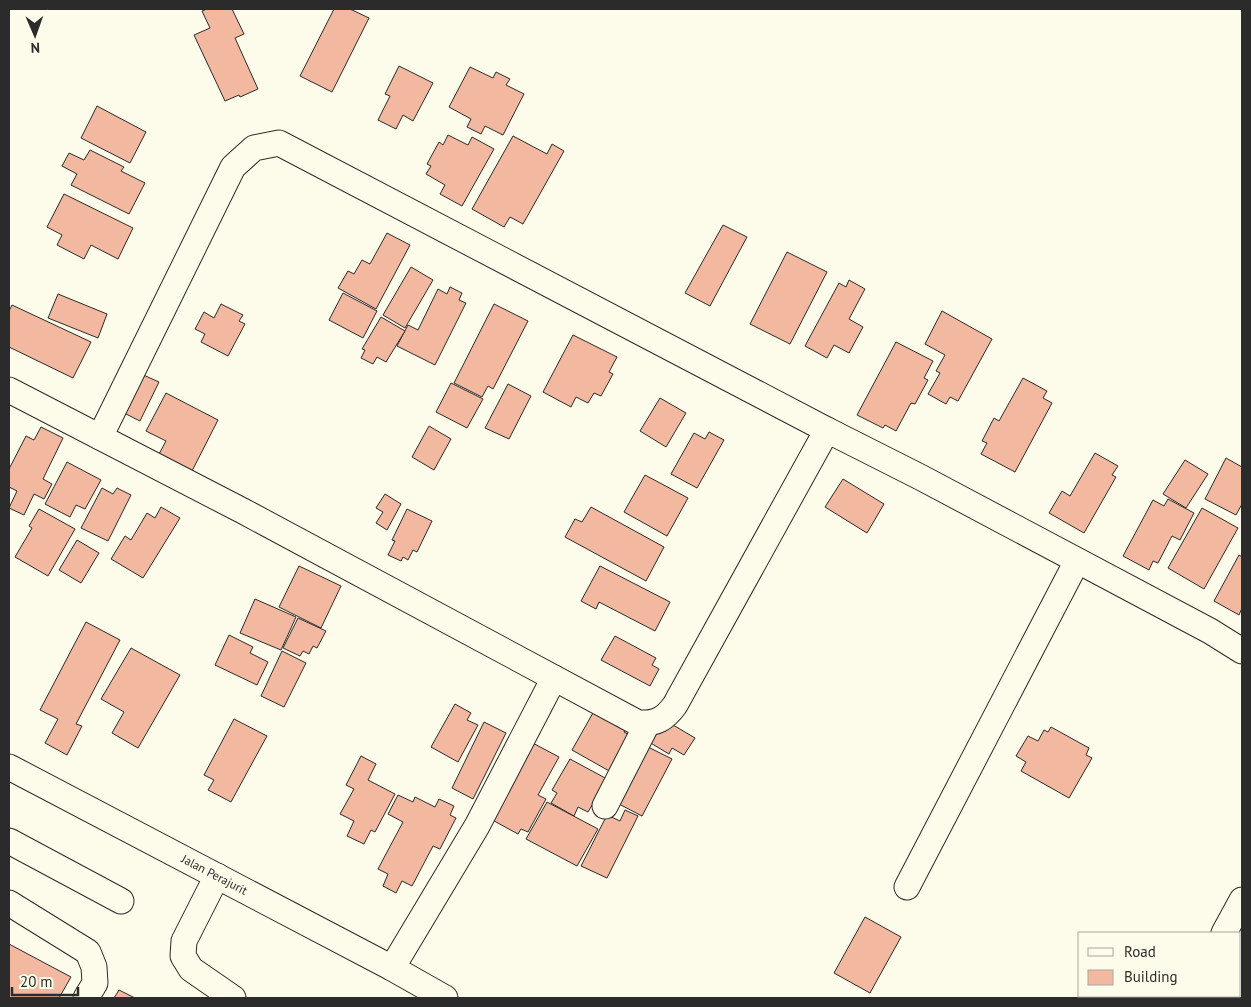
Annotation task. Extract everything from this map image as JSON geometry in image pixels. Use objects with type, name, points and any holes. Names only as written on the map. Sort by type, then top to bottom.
[{"type":"street","points":[[100,437],[233,167],[254,148],[279,143],[826,430],[922,478],[1210,631],[1242,651]]},
{"type":"street","points":[[9,390],[252,516],[638,724],[659,721],[667,716],[676,705],[826,430]]},
{"type":"street","points":[[907,887],[1077,561]]},
{"type":"street","points":[[392,968],[477,826],[554,678]]},
{"type":"street","points":[[605,806],[647,724]]},
{"type":"street","name":"Jalan Perajurit","points":[[9,768],[392,968],[416,991],[445,998]]},
{"type":"street","points":[[9,841],[121,900]]},
{"type":"street","points":[[217,876],[184,940],[183,956],[191,969],[234,998]]},
{"type":"street","points":[[1225,932],[1242,900]]},
{"type":"street","points":[[9,903],[88,952],[94,967],[95,983],[86,998]]},
{"type":"building","points":[[207,9],[232,9],[244,34],[235,38],[258,89],[225,101],[194,35],[210,28],[202,11]]},
{"type":"building","points":[[334,9],[350,9],[369,18],[332,92],[300,76]]},
{"type":"building","points":[[399,66],[433,83],[413,121],[403,115],[396,129],[378,120],[390,96],[385,94]]},
{"type":"building","points":[[470,67],[493,78],[496,72],[510,79],[506,85],[524,94],[503,135],[485,126],[481,134],[467,127],[471,119],[449,107]]},
{"type":"building","points":[[97,106],[146,132],[130,163],[81,138]]},
{"type":"building","points":[[448,135],[468,145],[472,137],[494,149],[462,206],[440,194],[445,185],[426,174],[431,166],[427,164],[439,142],[443,145]]},
{"type":"building","points":[[513,136],[547,154],[552,144],[564,151],[523,224],[510,217],[504,227],[472,209]]},
{"type":"building","points":[[90,150],[124,167],[121,171],[145,183],[129,214],[71,185],[77,174],[62,166],[69,153],[84,160]]},
{"type":"building","points":[[64,194],[133,228],[118,259],[91,245],[84,259],[57,245],[62,235],[47,227]]},
{"type":"building","points":[[723,225],[747,237],[710,306],[685,293]]},
{"type":"building","points":[[387,233],[410,245],[376,309],[338,288],[348,271],[354,274],[362,260],[370,264]]},
{"type":"building","points":[[787,252],[827,272],[790,344],[750,324]]},
{"type":"building","points":[[411,267],[433,280],[405,328],[383,315]]},
{"type":"building","points":[[849,280],[865,289],[849,319],[863,327],[849,353],[834,345],[827,358],[805,346],[839,283],[846,287]]},
{"type":"building","points":[[450,287],[462,293],[459,300],[466,303],[435,365],[397,346],[408,325],[418,330],[438,289],[447,294]]},
{"type":"building","points":[[343,293],[377,311],[363,338],[329,320]]},
{"type":"building","points":[[58,294],[107,314],[98,338],[48,318]]},
{"type":"building","points":[[221,304],[243,315],[239,321],[245,324],[228,356],[201,342],[205,334],[195,329],[204,312],[214,318]]},
{"type":"building","points":[[494,304],[528,321],[493,389],[488,386],[482,397],[454,383]]},
{"type":"building","points":[[12,305],[91,342],[73,378],[9,347],[9,311]]},
{"type":"building","points":[[942,311],[992,339],[958,401],[950,397],[946,404],[928,394],[940,373],[936,371],[945,355],[925,344]]},
{"type":"building","points":[[381,317],[405,331],[386,362],[377,357],[373,364],[361,358],[365,350],[362,349]]},
{"type":"building","points":[[573,335],[617,357],[609,372],[613,374],[601,396],[594,393],[588,403],[576,397],[571,407],[543,392]]},
{"type":"building","points":[[896,342],[933,361],[924,378],[928,380],[915,404],[911,403],[896,431],[885,425],[883,428],[857,415]]},
{"type":"building","points":[[139,373],[159,382],[140,421],[120,411]]},
{"type":"building","points":[[1023,378],[1047,391],[1043,398],[1052,403],[1015,472],[981,454],[987,443],[982,441],[994,418],[999,421]]},
{"type":"building","points":[[451,383],[483,399],[467,428],[436,412]]},
{"type":"building","points":[[508,384],[531,396],[509,439],[485,428]]},
{"type":"building","points":[[166,393],[218,420],[192,471],[159,454],[166,441],[146,431]]},
{"type":"building","points":[[660,398],[686,413],[666,447],[640,431]]},
{"type":"building","points":[[429,426],[451,439],[434,470],[412,457]]},
{"type":"building","points":[[41,427],[63,438],[43,479],[52,484],[44,499],[34,494],[24,515],[9,508],[17,491],[9,487],[9,469],[26,436],[34,440]]},
{"type":"building","points":[[709,432],[724,440],[697,488],[671,474],[694,433],[705,439]]},
{"type":"building","points":[[1095,453],[1118,466],[1112,475],[1116,477],[1084,533],[1049,513],[1062,491],[1070,496]]},
{"type":"building","points":[[1226,458],[1242,467],[1242,504],[1236,515],[1205,499]]},
{"type":"building","points":[[1185,460],[1208,474],[1186,508],[1163,494]]},
{"type":"building","points":[[67,462],[101,480],[85,509],[76,505],[70,517],[45,504]]},
{"type":"building","points":[[645,475],[688,498],[667,536],[624,512]]},
{"type":"building","points":[[843,479],[884,504],[867,533],[825,507]]},
{"type":"building","points":[[102,488],[113,494],[117,488],[131,495],[108,541],[81,528]]},
{"type":"building","points":[[385,494],[401,504],[387,530],[376,523],[383,512],[376,508]]},
{"type":"building","points":[[1168,499],[1194,513],[1180,540],[1172,536],[1158,563],[1153,561],[1149,570],[1123,556],[1153,500],[1164,506]]},
{"type":"building","points":[[161,507],[180,518],[143,578],[111,559],[125,536],[131,540],[147,513],[155,518]]},
{"type":"building","points":[[591,507],[664,547],[646,581],[565,537],[575,519],[582,522]]},
{"type":"building","points":[[1202,508],[1238,528],[1204,589],[1168,568]]},
{"type":"building","points":[[39,509],[75,529],[48,576],[15,557],[32,528],[29,526]]},
{"type":"building","points":[[407,509],[432,521],[417,552],[413,550],[408,560],[403,557],[401,561],[388,555],[395,541],[392,540]]},
{"type":"building","points":[[77,540],[99,553],[81,583],[59,570]]},
{"type":"building","points":[[1239,555],[1242,557],[1242,608],[1239,615],[1214,601]]},
{"type":"building","points":[[299,566],[341,586],[321,628],[279,607]]},
{"type":"building","points":[[600,566],[670,602],[655,631],[599,602],[596,609],[581,601]]},
{"type":"building","points":[[255,599],[296,617],[281,650],[240,633]]},
{"type":"building","points":[[298,618],[326,631],[317,648],[313,646],[309,654],[303,651],[300,656],[283,648]]},
{"type":"building","points":[[86,622],[120,640],[76,724],[82,726],[67,755],[45,743],[58,719],[40,710]]},
{"type":"building","points":[[229,635],[253,647],[250,653],[268,662],[257,685],[215,665]]},
{"type":"building","points":[[615,636],[656,658],[652,665],[659,669],[650,686],[601,660]]},
{"type":"building","points":[[131,648],[180,675],[138,748],[112,733],[124,712],[101,699]]},
{"type":"building","points":[[282,651],[306,663],[284,707],[261,696]]},
{"type":"building","points":[[455,704],[471,713],[467,720],[478,725],[458,762],[431,747]]},
{"type":"building","points":[[598,704],[630,722],[624,732],[631,736],[611,772],[572,750]]},
{"type":"building","points":[[234,719],[267,736],[231,802],[208,790],[214,780],[204,775]]},
{"type":"building","points":[[663,719],[695,738],[684,755],[672,748],[669,754],[649,742]]},
{"type":"building","points":[[484,722],[506,733],[473,799],[452,788]]},
{"type":"building","points":[[1051,727],[1089,748],[1086,755],[1092,758],[1069,798],[1021,771],[1026,762],[1016,756],[1028,736],[1038,741],[1044,730],[1048,732]]},
{"type":"building","points":[[527,740],[559,757],[538,795],[546,799],[528,832],[521,829],[518,834],[485,816]]},
{"type":"building","points":[[646,746],[672,759],[642,816],[617,803]]},
{"type":"building","points":[[361,756],[376,764],[368,780],[395,794],[375,832],[371,830],[364,844],[347,836],[354,821],[340,814],[354,789],[346,785]]},
{"type":"building","points":[[570,759],[607,779],[588,812],[578,807],[574,816],[551,803],[557,793],[552,790]]},
{"type":"building","points":[[398,795],[413,802],[415,797],[435,807],[439,799],[454,806],[450,815],[456,818],[440,849],[433,846],[412,886],[402,881],[396,893],[383,886],[388,874],[378,869],[403,822],[388,814]]},
{"type":"building","points":[[547,802],[598,829],[577,866],[526,839]]},
{"type":"building","points":[[625,810],[638,816],[607,878],[581,866],[607,815],[620,821]]},
{"type":"building","points":[[865,917],[901,937],[870,993],[834,973]]},
{"type":"building","points":[[9,944],[71,977],[59,998],[9,998]]},
{"type":"building","points":[[119,990],[135,998],[114,998]]}]
